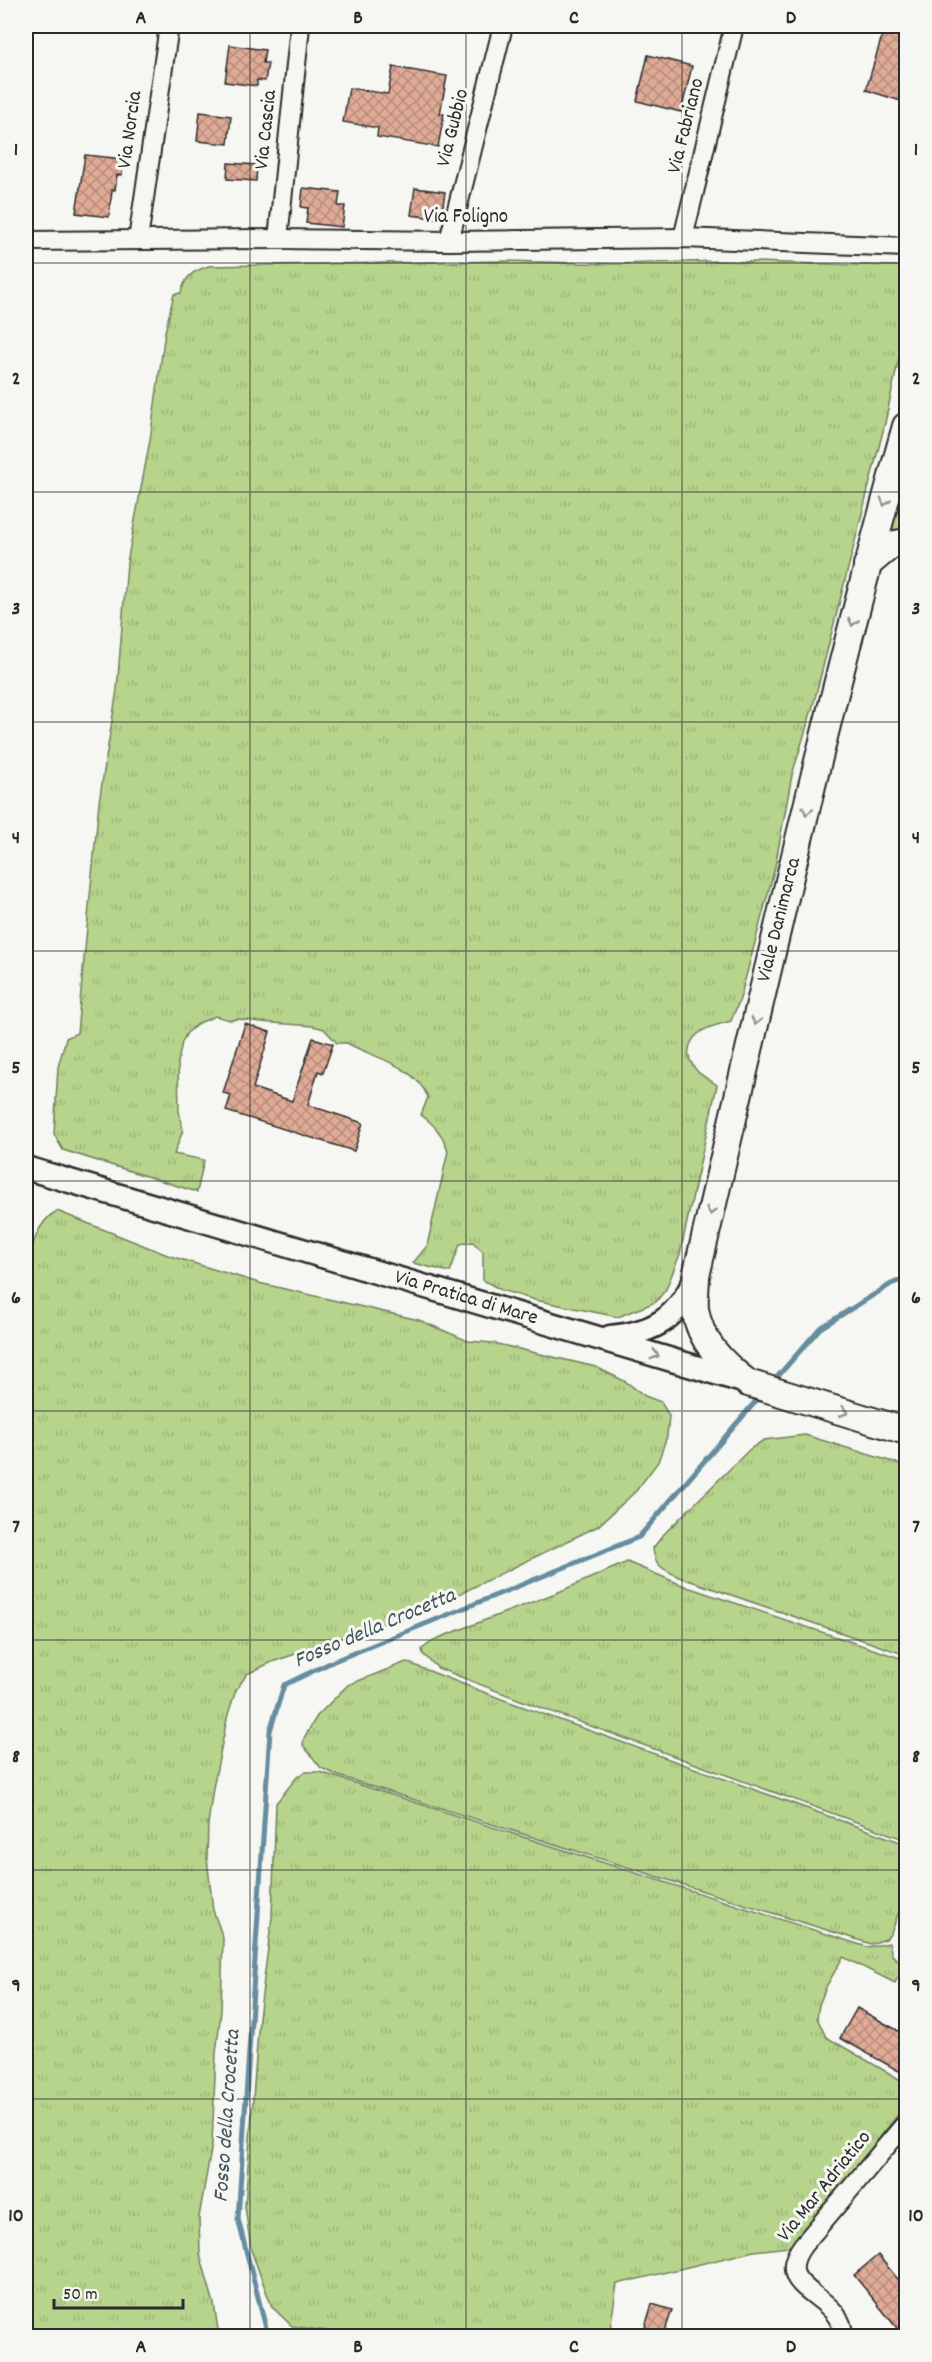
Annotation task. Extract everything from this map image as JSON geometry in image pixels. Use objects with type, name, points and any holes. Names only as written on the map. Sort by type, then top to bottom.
[{"type":"main road","name":"Viale Danimarca","points":[[748,1383],[712,1351],[702,1332],[695,1309],[696,1276],[867,565],[906,426]]},
{"type":"main road","points":[[867,565],[891,545],[906,542]]},
{"type":"main road","name":"Via Pratica di Mare","points":[[748,1383],[906,1431]]},
{"type":"street","name":"Via Norcia","points":[[138,240],[169,26]]},
{"type":"street","name":"Via Cascia","points":[[278,239],[300,26]]},
{"type":"street","name":"Via Gubbio","points":[[449,241],[503,26]]},
{"type":"street","name":"Via Fabriano","points":[[683,238],[734,26]]},
{"type":"street","name":"Via Foligno","points":[[26,241],[278,239],[449,241],[683,238],[906,247]]},
{"type":"street","name":"Via Pratica di Mare","points":[[26,1168],[748,1383]]},
{"type":"street","name":"Viale Danimarca","points":[[599,1338],[634,1335],[659,1324],[676,1310],[688,1295],[696,1276]]},
{"type":"street","name":"Via Mar Adriatico","points":[[843,2337],[840,2320],[834,2310],[804,2288],[796,2278],[795,2258],[803,2245],[906,2123]]},
{"type":"green space","points":[[506,261],[615,264],[720,261],[897,266],[906,270],[906,325],[885,423],[813,706],[792,775],[775,867],[740,999],[731,1021],[705,1029],[691,1042],[689,1049],[691,1063],[701,1075],[717,1085],[680,1254],[666,1289],[656,1302],[618,1317],[535,1300],[501,1290],[483,1280],[483,1252],[473,1242],[460,1244],[450,1272],[413,1263],[427,1246],[448,1151],[438,1131],[421,1115],[428,1097],[413,1077],[403,1070],[347,1043],[337,1043],[324,1029],[313,1026],[230,1020],[215,1016],[199,1023],[187,1033],[182,1042],[178,1062],[179,1111],[183,1130],[174,1154],[204,1160],[197,1192],[63,1150],[54,1134],[58,1067],[66,1038],[77,1033],[99,802],[117,690],[127,563],[150,440],[165,332],[174,294],[181,293],[185,282],[191,275],[209,266]]},
{"type":"green space","points":[[906,453],[906,534],[886,535]]},
{"type":"green space","points":[[57,1211],[170,1256],[259,1283],[419,1320],[468,1341],[493,1343],[596,1367],[626,1382],[645,1396],[661,1402],[669,1416],[667,1436],[658,1462],[636,1491],[598,1526],[433,1607],[272,1662],[247,1674],[236,1690],[228,1714],[213,1788],[208,1824],[207,1858],[213,1910],[223,1938],[221,2011],[216,2053],[212,2144],[199,2217],[200,2254],[214,2304],[219,2336],[26,2336],[26,1273],[39,1230]]},
{"type":"green space","points":[[805,1435],[906,1466],[906,1655],[679,1577],[664,1569],[655,1559],[653,1548],[664,1534],[750,1449],[764,1440]]},
{"type":"green space","points":[[627,1562],[687,1587],[906,1660],[906,1840],[541,1708],[438,1668],[423,1654],[422,1649],[436,1639],[561,1591]]},
{"type":"green space","points":[[406,1662],[504,1700],[906,1844],[906,1893],[891,1933],[886,1939],[871,1944],[339,1776],[321,1768],[303,1745],[304,1738],[317,1716],[348,1685]]},
{"type":"green space","points":[[305,1772],[320,1772],[867,1947],[889,1943],[892,1955],[904,1965],[895,1983],[843,1957],[826,1987],[817,2018],[826,2037],[906,2083],[906,2105],[798,2239],[788,2247],[754,2251],[617,2284],[609,2336],[361,2336],[292,2326],[272,2307],[251,2250],[245,2206],[259,2018],[272,1917],[276,1803],[297,1777]]},
{"type":"building","points":[[885,26],[906,32],[904,102],[866,90]]},
{"type":"building","points":[[230,45],[265,50],[263,63],[268,63],[265,81],[257,80],[257,86],[225,82]]},
{"type":"building","points":[[648,55],[692,66],[681,112],[637,101]]},
{"type":"building","points":[[393,67],[447,76],[440,114],[444,114],[438,147],[377,137],[378,128],[343,122],[349,88],[388,94]]},
{"type":"building","points":[[200,112],[231,116],[228,144],[197,141]]},
{"type":"building","points":[[85,155],[124,159],[122,175],[117,175],[115,190],[112,190],[109,217],[76,213]]},
{"type":"building","points":[[228,163],[257,165],[256,181],[227,179]]},
{"type":"building","points":[[303,188],[340,192],[338,206],[345,206],[342,227],[306,223],[308,208],[301,207]]},
{"type":"building","points":[[415,188],[445,192],[441,219],[411,215]]},
{"type":"building","points":[[245,1024],[270,1032],[253,1088],[292,1101],[313,1038],[333,1044],[323,1073],[318,1071],[308,1105],[363,1123],[354,1151],[226,1111],[231,1095],[223,1093]]},
{"type":"building","points":[[857,2008],[906,2035],[906,2075],[840,2038]]},
{"type":"building","points":[[878,2255],[906,2289],[906,2337],[854,2275]]},
{"type":"building","points":[[652,2304],[672,2310],[663,2337],[642,2337]]},
{"type":"waterway","name":"Fosso della Crocetta","points":[[772,1383],[820,1328],[891,1284],[906,1278]]},
{"type":"waterway","name":"Fosso della Crocetta","points":[[268,2336],[238,2219],[270,1731],[284,1685],[334,1661],[639,1537],[762,1394]]}]
